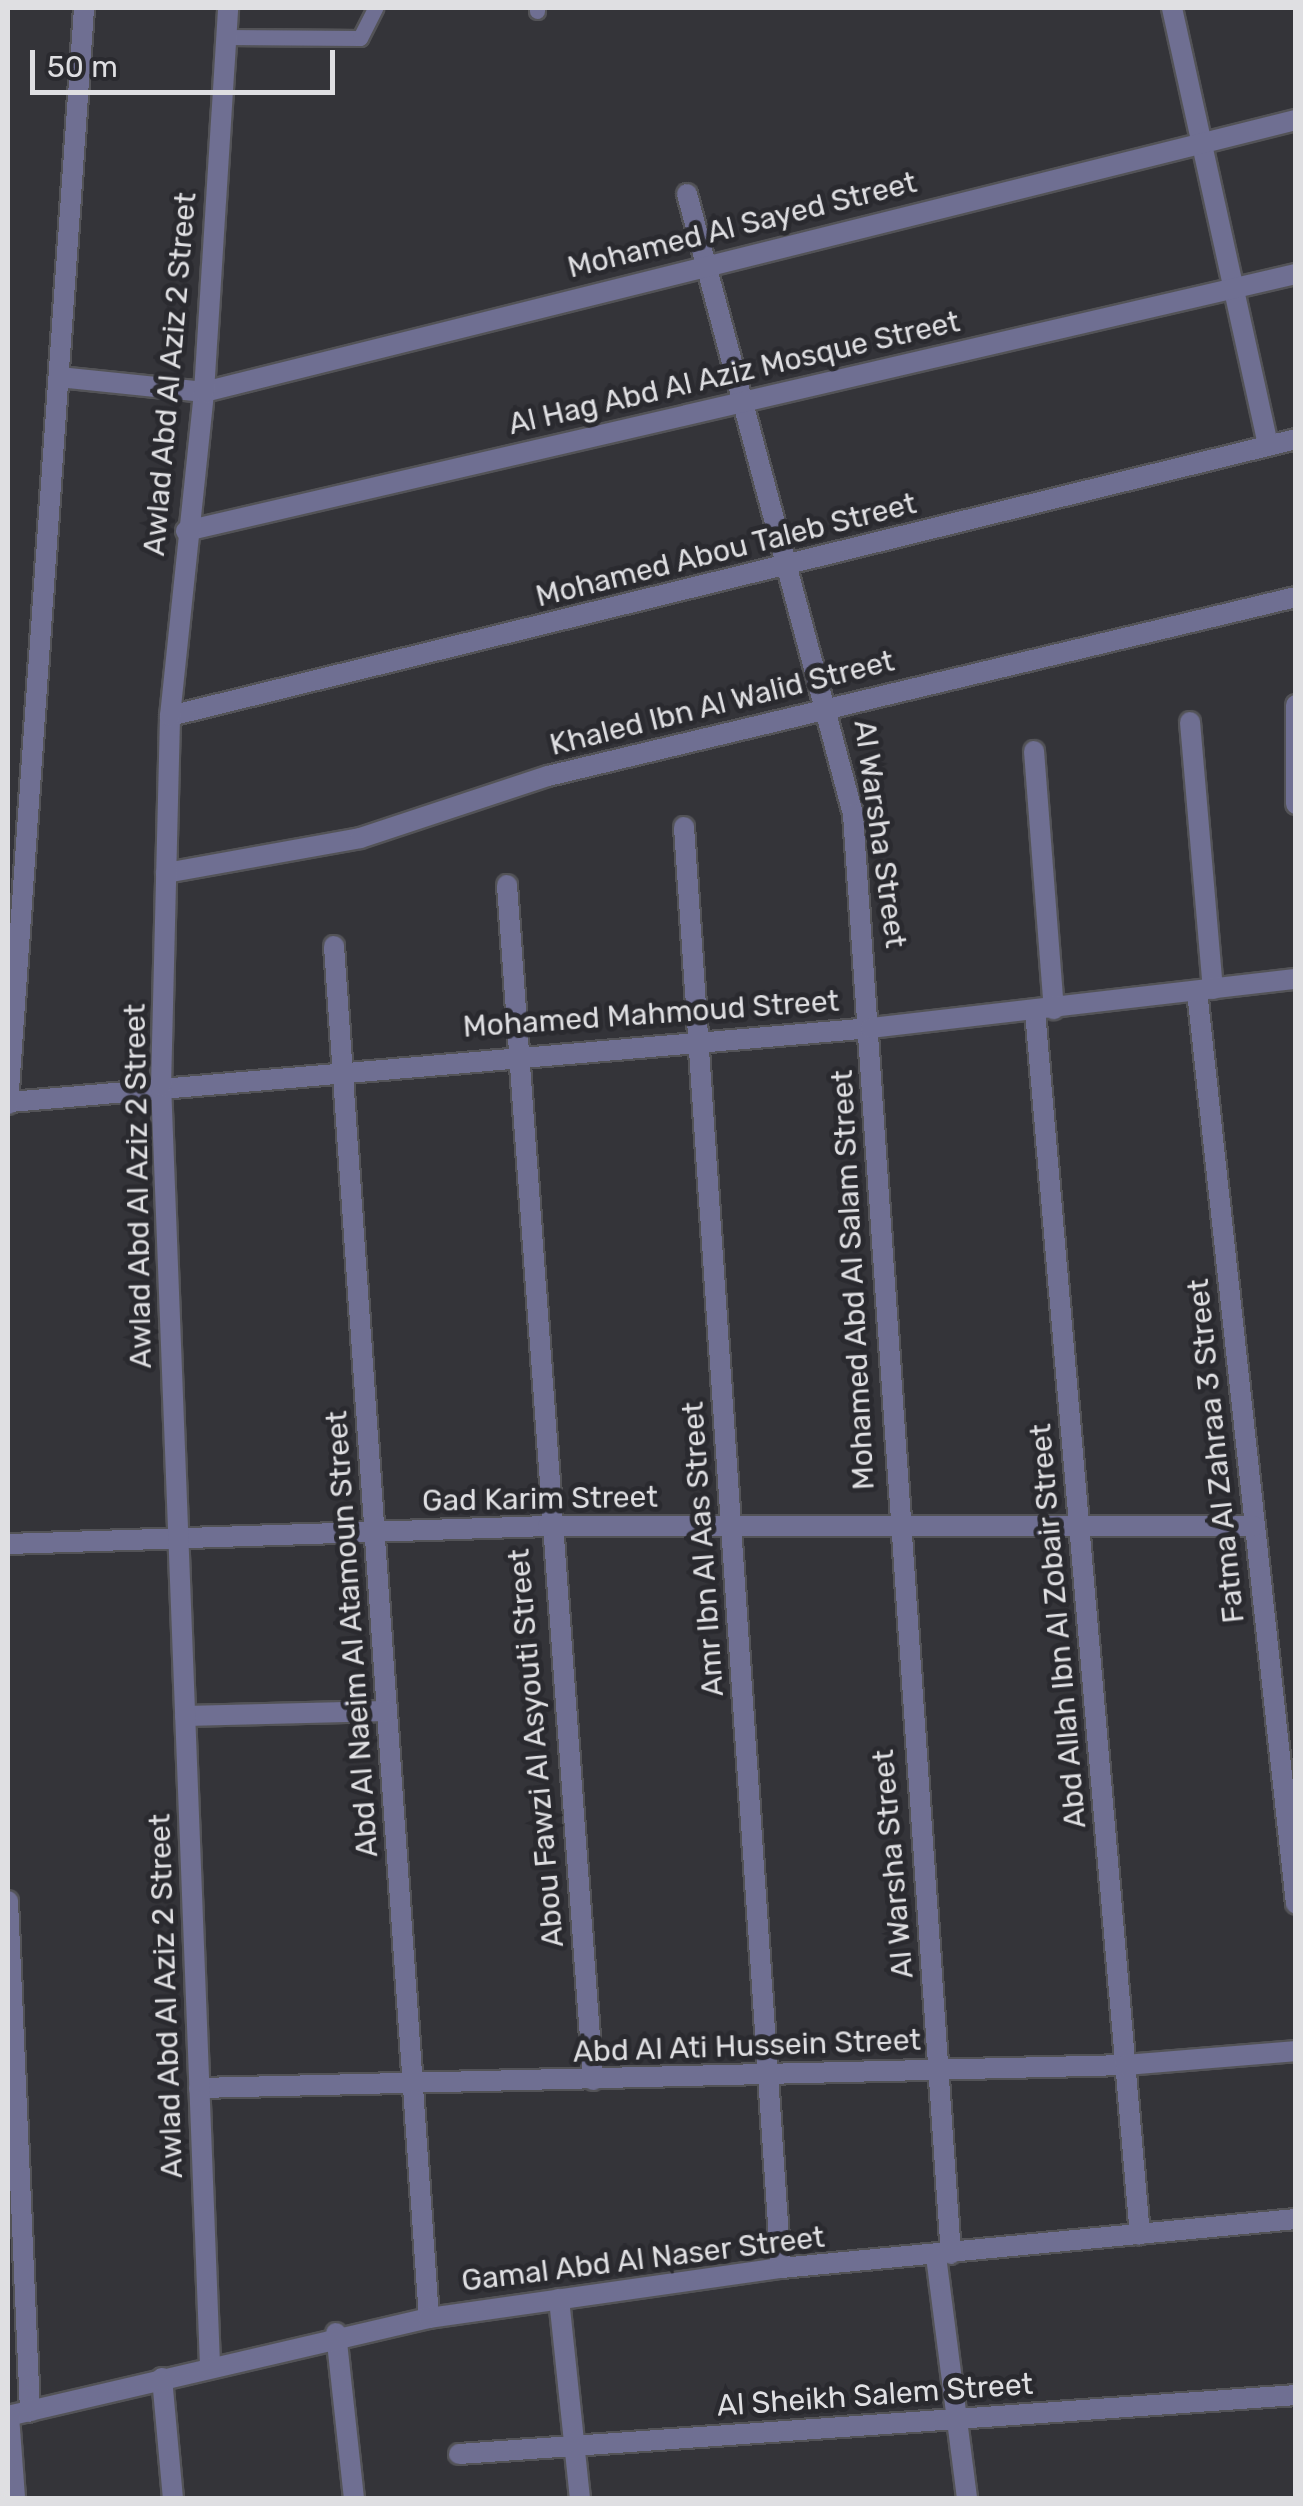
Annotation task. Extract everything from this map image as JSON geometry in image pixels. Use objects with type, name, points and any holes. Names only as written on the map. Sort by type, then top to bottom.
[{"type":"street","points":[[9,1103],[84,8]]},
{"type":"street","name":"Awlad Abd Al Aziz 2 Street","points":[[210,2365],[161,1086],[170,716],[186,531],[204,392],[228,8]]},
{"type":"street","points":[[1172,8],[1195,142],[1227,290],[1268,446]]},
{"type":"street","name":"Mohamed Al Sayed Street","points":[[204,392],[1195,142],[1296,120]]},
{"type":"street","name":"Al Warsha Street","points":[[688,194],[832,708],[866,921],[871,1028]]},
{"type":"street","name":"Al Hag Abd Al Aziz Mosque Street","points":[[186,531],[1296,274]]},
{"type":"street","points":[[59,377],[204,392]]},
{"type":"street","name":"Mohamed Abou Taleb Street","points":[[170,716],[1296,439]]},
{"type":"street","name":"Khaled Ibn Al Walid Street","points":[[166,873],[360,838],[548,776],[1296,597]]},
{"type":"street","points":[[1296,705],[1296,804]]},
{"type":"street","name":"Fatma Al Zahraa 3 Street","points":[[1190,722],[1205,990],[1254,1526],[1296,1904]]},
{"type":"street","name":"Abd Allah Ibn Al Zobair Street","points":[[1034,751],[1044,1010],[1080,1530],[1140,2235]]},
{"type":"street","name":"Amr Ibn Al Aas Street","points":[[684,826],[781,2268]]},
{"type":"street","name":"Abou Fawzi Al Asyouti Street","points":[[507,885],[523,1052],[548,1526],[594,2080]]},
{"type":"street","name":"Abd Al Naeim Al Atamoun Street","points":[[334,946],[429,2318]]},
{"type":"street","name":"Mohamed Mahmoud Street","points":[[9,1103],[523,1052],[871,1028],[1296,979]]},
{"type":"street","name":"Mohamed Abd Al Salam Street","points":[[871,1028],[896,1528]]},
{"type":"street","name":"Gad Karim Street","points":[[8,1544],[178,1542],[548,1526],[1080,1530],[1254,1526]]},
{"type":"street","name":"Al Warsha Street","points":[[896,1528],[939,2070],[943,2255],[967,2498]]},
{"type":"street","points":[[185,1716],[387,1711]]},
{"type":"street","points":[[8,1901],[30,2412]]},
{"type":"street","name":"Abd Al Ati Hussein Street","points":[[199,2088],[413,2086],[1126,2065],[1296,2051]]},
{"type":"street","name":"Gamal Abd Al Naser Street","points":[[8,2416],[336,2333],[429,2318],[781,2268],[1296,2220]]},
{"type":"street","points":[[559,2300],[580,2498]]},
{"type":"street","points":[[336,2333],[354,2498]]},
{"type":"street","points":[[162,2378],[173,2498]]},
{"type":"street","name":"Al Sheikh Salem Street","points":[[459,2454],[1296,2395]]},
{"type":"street","points":[[8,2416],[15,2498]]},
{"type":"lane","points":[[226,37],[360,38],[374,8]]}]
